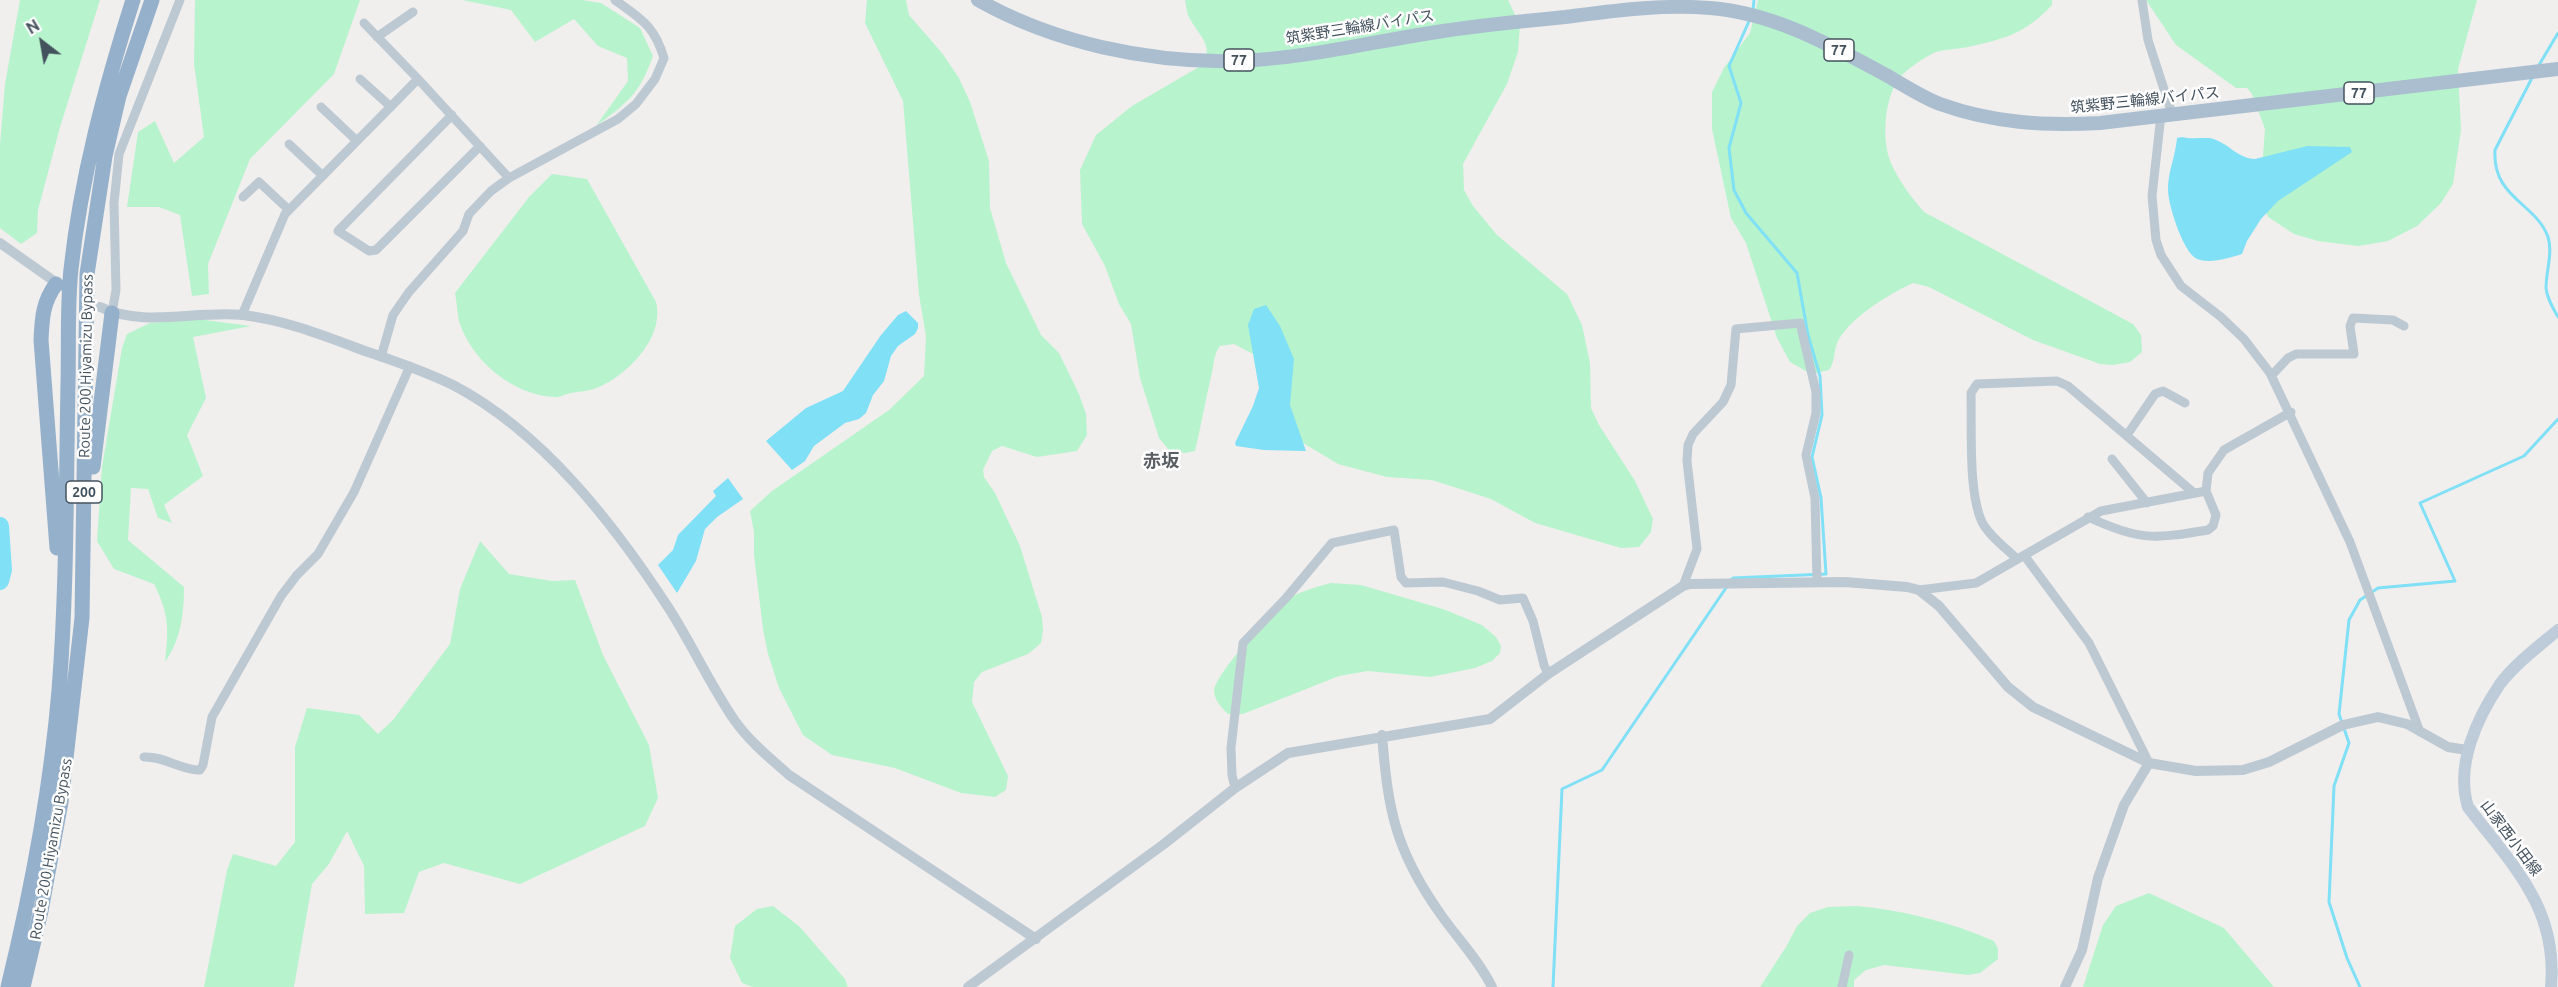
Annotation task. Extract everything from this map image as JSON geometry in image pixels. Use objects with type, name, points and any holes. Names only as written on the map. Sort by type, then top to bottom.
[{"type":"highway","name":"Route 200 Hiyamizu Bypass","points":[[8,987],[48,779],[59,691],[67,498],[71,270],[80,207],[103,95],[132,0]]},
{"type":"highway","name":"Route 200 Hiyamizu Bypass","points":[[23,987],[41,911],[67,760],[82,618],[87,274],[119,96],[152,0]]},
{"type":"highway","points":[[59,285],[46,298],[42,313],[41,340],[62,614]]},
{"type":"highway","points":[[83,568],[106,310]]},
{"type":"main road","name":"筑紫野三輪線バイパス","points":[[978,0],[1036,27],[1089,44],[1164,57],[1236,61],[1301,54],[1444,31],[1614,11],[1664,7],[1712,8],[1780,23],[1805,33],[1936,103],[1980,117],[2057,125],[2100,123],[2558,69]]},
{"type":"main road","name":"山家西小田線","points":[[2551,987],[2549,939],[2540,907],[2519,873],[2468,807],[2464,786],[2467,750],[2501,683],[2558,630]]},
{"type":"street","points":[[180,0],[119,154],[114,203],[116,290],[106,310],[151,318],[210,314],[242,315],[269,320],[410,366],[455,386],[491,408],[518,428],[588,497],[669,608],[735,720],[759,748],[789,775],[1036,939]]},
{"type":"street","points":[[381,357],[393,315],[409,292],[463,231],[469,214],[491,191],[509,178],[618,119],[636,104],[655,79],[664,58],[658,37],[645,22],[615,0]]},
{"type":"street","points":[[2142,0],[2148,40],[2166,115],[2152,196],[2156,240],[2161,255],[2181,286],[2221,316],[2244,339],[2272,375],[2350,542],[2420,732]]},
{"type":"street","points":[[377,37],[412,12]]},
{"type":"street","points":[[364,23],[509,178]]},
{"type":"street","points":[[360,79],[391,106]]},
{"type":"street","points":[[242,315],[289,210],[418,79]]},
{"type":"street","points":[[321,107],[357,141]]},
{"type":"street","points":[[452,115],[338,231],[369,251],[376,250],[480,146]]},
{"type":"street","points":[[289,144],[323,176]]},
{"type":"street","points":[[243,197],[259,182],[289,210]]},
{"type":"street","points":[[0,243],[59,285]]},
{"type":"street","points":[[2272,375],[2288,357],[2295,354],[2354,354],[2350,326],[2353,318],[2393,320],[2404,326]]},
{"type":"street","points":[[1683,586],[1697,549],[1687,461],[1689,445],[1693,434],[1722,402],[1731,385],[1736,329],[1800,323],[1816,392],[1816,413],[1807,447],[1806,463],[1815,498],[1817,582]]},
{"type":"street","points":[[144,756],[155,756],[189,770],[200,770],[203,765],[212,717],[281,596],[297,575],[318,554],[354,492],[410,366]]},
{"type":"street","points":[[2149,763],[2089,643],[2020,557],[1988,531],[1982,521],[1974,491],[1971,393],[1973,388],[1977,384],[2057,381],[2068,386],[2193,493]]},
{"type":"street","points":[[2127,435],[2155,394],[2163,391],[2185,403]]},
{"type":"street","points":[[2088,517],[2115,530],[2143,537],[2170,537],[2208,530],[2213,526],[2216,515],[2206,490],[2208,473],[2224,450],[2291,412]]},
{"type":"street","points":[[540,450],[551,445]]},
{"type":"street","points":[[2112,459],[2147,503]]},
{"type":"street","points":[[969,987],[1235,788],[1288,753],[1490,718],[1548,674],[1683,586],[1702,583],[1817,582],[1878,584],[1919,590],[1976,583],[2088,517],[2109,509],[2206,490]]},
{"type":"street","points":[[1235,788],[1231,748],[1243,643],[1287,597],[1332,543],[1394,530],[1401,577],[1406,583],[1443,582],[1478,591],[1500,600],[1523,598],[1533,621],[1548,674]]},
{"type":"street","points":[[1919,590],[1940,606],[2008,687],[2033,707],[2149,763],[2196,771],[2243,770],[2269,762],[2343,725],[2369,717],[2398,720],[2448,747],[2467,750]]},
{"type":"street","points":[[1382,735],[1387,791],[1400,843],[1420,884],[1441,915],[1476,958],[1492,987]]},
{"type":"street","points":[[2065,987],[2082,950],[2098,878],[2124,805],[2149,763]]},
{"type":"street","points":[[1842,987],[1849,955]]},
{"type":"green space","points":[[20,0],[100,0],[60,127],[38,210],[37,233],[21,244],[0,228],[0,145],[5,84]]},
{"type":"green space","points":[[195,0],[360,0],[334,74],[250,159],[208,264],[209,294],[192,296],[180,215],[159,207],[127,207],[138,132],[155,121],[174,163],[204,137],[194,64]]},
{"type":"green space","points":[[462,0],[582,0],[601,3],[640,28],[653,56],[643,80],[631,97],[596,126],[628,81],[627,58],[598,46],[574,19],[535,42],[511,10]]},
{"type":"green space","points":[[867,0],[906,0],[909,15],[942,53],[959,78],[970,102],[989,161],[990,208],[1006,263],[1041,335],[1059,353],[1086,414],[1087,435],[1077,451],[1037,457],[1002,446],[992,451],[983,470],[984,477],[995,493],[1020,546],[1042,617],[1043,631],[1041,643],[1028,654],[982,672],[974,682],[972,702],[1008,776],[1006,790],[995,797],[961,793],[895,768],[832,755],[803,735],[779,688],[763,629],[750,511],[772,491],[889,410],[924,376],[926,336],[919,295],[903,101],[865,23]]},
{"type":"green space","points":[[1185,0],[1508,0],[1520,25],[1518,52],[1507,84],[1463,164],[1464,190],[1473,206],[1497,235],[1567,294],[1582,325],[1590,363],[1591,408],[1599,425],[1635,481],[1653,519],[1651,532],[1639,547],[1621,548],[1535,523],[1491,499],[1432,480],[1387,477],[1338,464],[1298,440],[1253,354],[1234,344],[1220,346],[1216,353],[1195,451],[1185,453],[1169,450],[1159,438],[1140,378],[1131,324],[1119,304],[1105,266],[1082,224],[1080,170],[1096,135],[1132,106],[1204,64],[1206,45],[1189,17]]},
{"type":"green space","points":[[1758,0],[2052,0],[2052,5],[2042,15],[2014,34],[1968,47],[1936,52],[1918,62],[1902,75],[1896,83],[1888,105],[1885,130],[1888,153],[1902,182],[1924,212],[2133,324],[2141,335],[2142,352],[2130,362],[2113,365],[2100,364],[2033,340],[1929,287],[1913,283],[1883,299],[1845,330],[1839,339],[1829,370],[1811,374],[1790,362],[1777,338],[1746,243],[1731,218],[1712,129],[1712,92],[1724,68],[1750,33]]},
{"type":"green space","points":[[2146,0],[2477,0],[2458,69],[2461,130],[2453,184],[2441,203],[2417,226],[2388,241],[2358,246],[2318,241],[2294,234],[2268,217],[2260,196],[2265,129],[2252,94],[2247,88],[2236,88],[2176,45]]},
{"type":"green space","points":[[552,174],[587,179],[656,302],[657,315],[650,340],[633,363],[622,373],[595,389],[559,397],[538,395],[523,390],[495,373],[483,362],[473,349],[459,321],[455,293],[529,197]]},
{"type":"green space","points":[[197,319],[251,326],[193,337],[206,398],[187,435],[203,476],[164,505],[172,523],[158,518],[148,489],[131,488],[128,540],[184,587],[178,635],[165,662],[167,622],[163,604],[154,584],[114,569],[97,541],[102,467],[122,348],[127,334],[150,323]]},
{"type":"green space","points":[[480,541],[509,574],[552,581],[575,580],[603,655],[649,745],[658,798],[645,826],[520,884],[444,863],[419,872],[404,913],[365,914],[364,866],[347,831],[329,864],[312,884],[294,987],[204,987],[227,870],[233,854],[276,866],[295,842],[295,747],[307,708],[359,715],[378,734],[393,720],[450,644],[460,589]]},
{"type":"green space","points":[[1331,583],[1361,585],[1443,609],[1482,625],[1496,637],[1501,646],[1500,653],[1492,661],[1475,668],[1430,677],[1368,671],[1339,676],[1243,714],[1228,714],[1217,701],[1214,691],[1224,671],[1234,658],[1258,629],[1287,600]]},
{"type":"green space","points":[[2149,893],[2224,928],[2274,987],[2083,987],[2103,925],[2116,906]]},
{"type":"green space","points":[[773,906],[800,927],[845,979],[848,987],[753,987],[742,983],[730,958],[735,926],[757,909]]},
{"type":"green space","points":[[1856,906],[1891,910],[1926,918],[1978,934],[1994,941],[1998,949],[1998,959],[1980,973],[1968,975],[1884,965],[1866,970],[1854,980],[1854,987],[1760,987],[1797,926],[1810,913],[1828,907]]},
{"type":"water","points":[[2177,138],[2213,139],[2239,154],[2255,159],[2307,146],[2350,147],[2352,152],[2278,201],[2261,219],[2247,241],[2242,254],[2208,261],[2197,259],[2186,247],[2168,195],[2169,176]]},
{"type":"water","points":[[1266,305],[1280,326],[1294,359],[1290,405],[1306,451],[1264,450],[1236,446],[1235,443],[1259,388],[1248,325],[1254,309]]},
{"type":"water","points":[[906,311],[918,323],[918,328],[915,334],[898,346],[891,356],[884,381],[873,395],[866,413],[859,419],[845,423],[814,446],[805,461],[792,470],[766,441],[806,408],[843,391],[881,335],[898,315]]},
{"type":"water","points":[[728,478],[743,499],[717,517],[705,529],[696,561],[677,593],[658,565],[673,550],[678,535],[716,496],[713,491]]},
{"type":"waterway","points":[[1753,10],[1754,0]]},
{"type":"waterway","points":[[1731,580],[1733,578],[1826,574],[1821,498],[1812,457],[1822,415],[1820,376],[1808,335],[1797,273],[1746,213],[1734,190],[1729,148],[1741,103],[1729,66],[1750,19]]},
{"type":"waterway","points":[[2539,65],[2558,33]]},
{"type":"waterway","points":[[2533,76],[2495,150],[2496,166],[2507,190],[2542,225],[2548,237],[2550,256],[2546,288],[2549,300],[2558,317]]},
{"type":"waterway","points":[[2360,987],[2347,958],[2329,902],[2334,786],[2349,743],[2339,714],[2349,620],[2360,600],[2378,588],[2455,581],[2420,503],[2524,456],[2558,419]]},
{"type":"waterway","points":[[0,526],[3,570],[0,581]]},
{"type":"waterway","points":[[1553,987],[1562,789],[1602,770],[1728,585]]},
{"type":"district","name":"赤坂","points":[[1161,461]]}]
